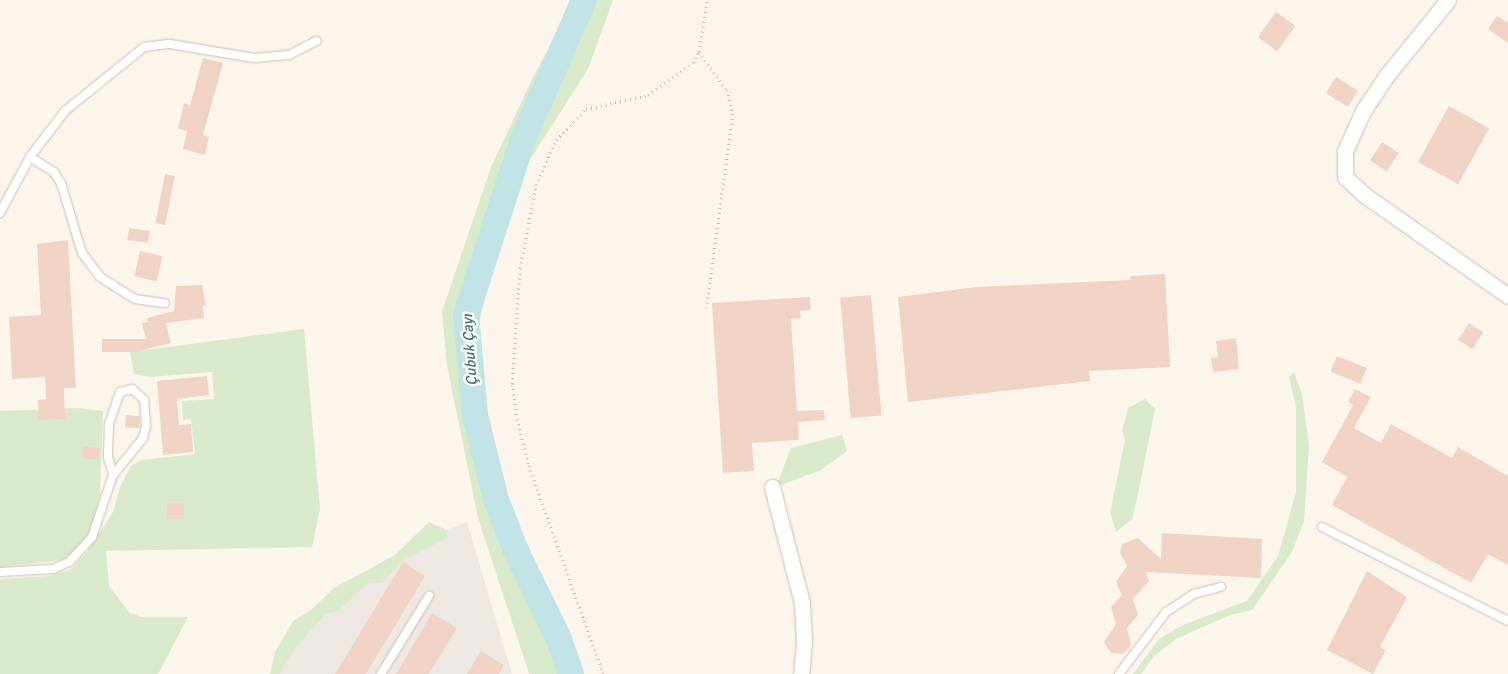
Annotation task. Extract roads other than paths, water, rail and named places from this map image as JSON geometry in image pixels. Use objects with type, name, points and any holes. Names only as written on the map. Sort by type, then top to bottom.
[{"type":"street","points":[[1448,0],[1392,67],[1363,111],[1347,145],[1345,177],[1363,194],[1508,296]]},
{"type":"street","points":[[772,487],[802,602],[804,642],[801,674]]},
{"type":"lane","points":[[0,213],[30,158],[65,111],[144,46],[170,44],[262,58],[289,55],[317,41]]},
{"type":"lane","points":[[30,158],[54,172],[61,183],[82,253],[100,277],[135,299],[165,303]]},
{"type":"lane","points":[[0,572],[53,568],[75,557],[92,537],[113,475],[143,438],[146,426],[144,400],[132,389],[120,392],[109,424],[108,457],[113,475]]},
{"type":"lane","points":[[1322,527],[1508,621]]},
{"type":"lane","points":[[1119,674],[1166,612],[1194,594],[1222,587]]},
{"type":"lane","points":[[381,674],[429,596]]},
{"type":"waterway","name":"Çubuk Çayı","points":[[571,674],[558,637],[516,551],[496,500],[475,415],[466,315],[523,139],[584,0]]}]
